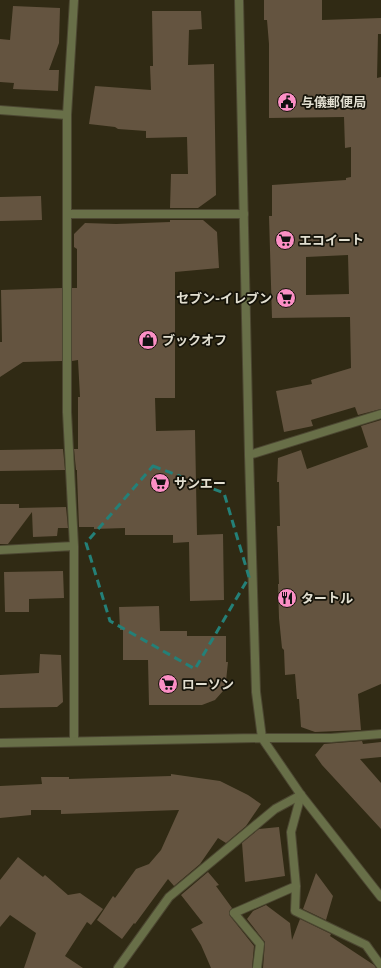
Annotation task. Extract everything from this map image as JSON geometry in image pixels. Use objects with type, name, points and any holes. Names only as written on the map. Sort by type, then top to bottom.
[{"type":"street","points":[[74,0],[67,115],[67,412],[74,546],[74,741]]},
{"type":"street","points":[[239,0],[256,692],[262,738],[301,795],[381,897]]},
{"type":"street","points":[[0,110],[67,115]]},
{"type":"street","points":[[67,214],[244,214]]},
{"type":"street","points":[[249,455],[381,414]]},
{"type":"street","points":[[0,550],[74,546]]},
{"type":"street","points":[[0,743],[331,738],[381,734]]},
{"type":"street","points":[[301,795],[291,832],[296,886],[295,911],[366,945],[381,966]]},
{"type":"street","points":[[118,968],[169,897],[274,809],[301,795]]},
{"type":"street","points":[[257,968],[260,944],[234,912],[296,886]]},
{"type":"highlighted area","points":[[153,466],[224,493],[249,577],[195,669],[110,621],[86,543]]},
{"type":"building","points":[[264,0],[322,0],[322,20],[381,18],[381,34],[378,34],[377,78],[381,77],[381,409],[358,415],[355,407],[311,420],[313,426],[284,432],[276,391],[312,384],[311,380],[351,368],[350,317],[272,318],[269,216],[272,216],[272,185],[346,180],[346,178],[351,177],[351,147],[345,148],[344,117],[269,118],[269,44],[267,20],[264,20]],"holes":[[[348,255],[349,294],[306,295],[306,257]]]},
{"type":"building","points":[[13,6],[60,8],[59,43],[49,70],[59,70],[58,91],[13,89],[14,83],[0,82],[0,39],[10,40]]},
{"type":"building","points":[[152,11],[201,11],[202,29],[189,30],[188,65],[214,64],[216,195],[198,208],[170,208],[171,174],[188,174],[187,137],[146,138],[146,131],[118,129],[115,127],[89,124],[95,86],[151,90],[150,66],[153,66]]},
{"type":"building","points":[[41,196],[42,220],[0,221],[0,197]]},
{"type":"building","points":[[170,220],[203,220],[217,232],[219,268],[175,272],[175,398],[155,398],[156,431],[195,430],[197,535],[223,534],[224,600],[190,601],[189,542],[173,543],[173,535],[125,535],[125,528],[94,529],[94,527],[79,527],[77,470],[74,449],[78,449],[78,397],[80,397],[78,360],[72,361],[72,288],[77,288],[77,249],[74,247],[74,234],[85,223],[116,224],[170,222]]},
{"type":"building","points":[[62,288],[62,361],[23,362],[0,377],[0,342],[2,342],[1,290]]},
{"type":"building","points":[[381,420],[381,684],[358,694],[361,730],[315,732],[301,727],[295,674],[285,675],[284,650],[282,648],[279,618],[277,526],[280,526],[279,482],[277,482],[278,458],[301,450],[307,469],[368,447],[361,426]]},
{"type":"building","points":[[63,449],[65,470],[0,471],[0,450]]},
{"type":"building","points":[[0,504],[19,504],[19,508],[66,507],[68,528],[58,528],[57,536],[33,537],[32,512],[8,544],[0,544]]},
{"type":"building","points":[[63,571],[64,598],[29,599],[29,612],[5,612],[4,572]]},
{"type":"building","points":[[159,606],[160,631],[187,631],[187,636],[226,636],[226,662],[228,662],[226,681],[223,691],[215,700],[202,705],[149,705],[148,660],[123,660],[123,630],[120,630],[119,607]]},
{"type":"building","points":[[40,654],[61,655],[63,702],[57,707],[0,708],[0,675],[39,673]]},
{"type":"building","points":[[362,741],[363,744],[381,742],[381,757],[360,759],[381,783],[381,829],[322,765],[315,755],[324,744]]},
{"type":"building","points":[[171,774],[220,781],[248,795],[261,804],[246,826],[226,843],[218,838],[200,864],[174,886],[168,879],[122,939],[97,920],[113,896],[115,898],[136,869],[149,864],[161,850],[179,810],[61,814],[61,810],[31,810],[31,815],[0,818],[0,786],[42,784],[41,777],[69,777],[69,779],[171,776]]},
{"type":"building","points":[[279,827],[285,876],[245,882],[242,843],[259,829]]},
{"type":"building","points":[[18,857],[43,877],[45,875],[68,895],[80,893],[103,909],[91,925],[87,922],[65,956],[83,968],[24,968],[36,933],[10,915],[0,927],[0,880]]},
{"type":"building","points":[[208,872],[219,885],[216,886],[232,908],[229,912],[230,916],[254,946],[252,968],[211,968],[201,945],[191,929],[203,923],[181,895]]},
{"type":"building","points":[[316,873],[333,896],[326,920],[303,909]]},
{"type":"building","points":[[266,905],[290,923],[292,940],[300,919],[331,934],[330,936],[374,965],[376,968],[263,968],[265,942],[247,919],[253,911]]},
{"type":"place","name":"与儀郵便局","points":[[287,102]]},
{"type":"place","name":"エコイート","points":[[285,240]]},
{"type":"place","name":"セブン-イレブン","points":[[286,298]]},
{"type":"place","name":"ブックオフ","points":[[148,340]]},
{"type":"place","name":"サンエー","points":[[160,483]]},
{"type":"place","name":"タートル","points":[[287,598]]},
{"type":"place","name":"ローソン","points":[[168,684]]}]
